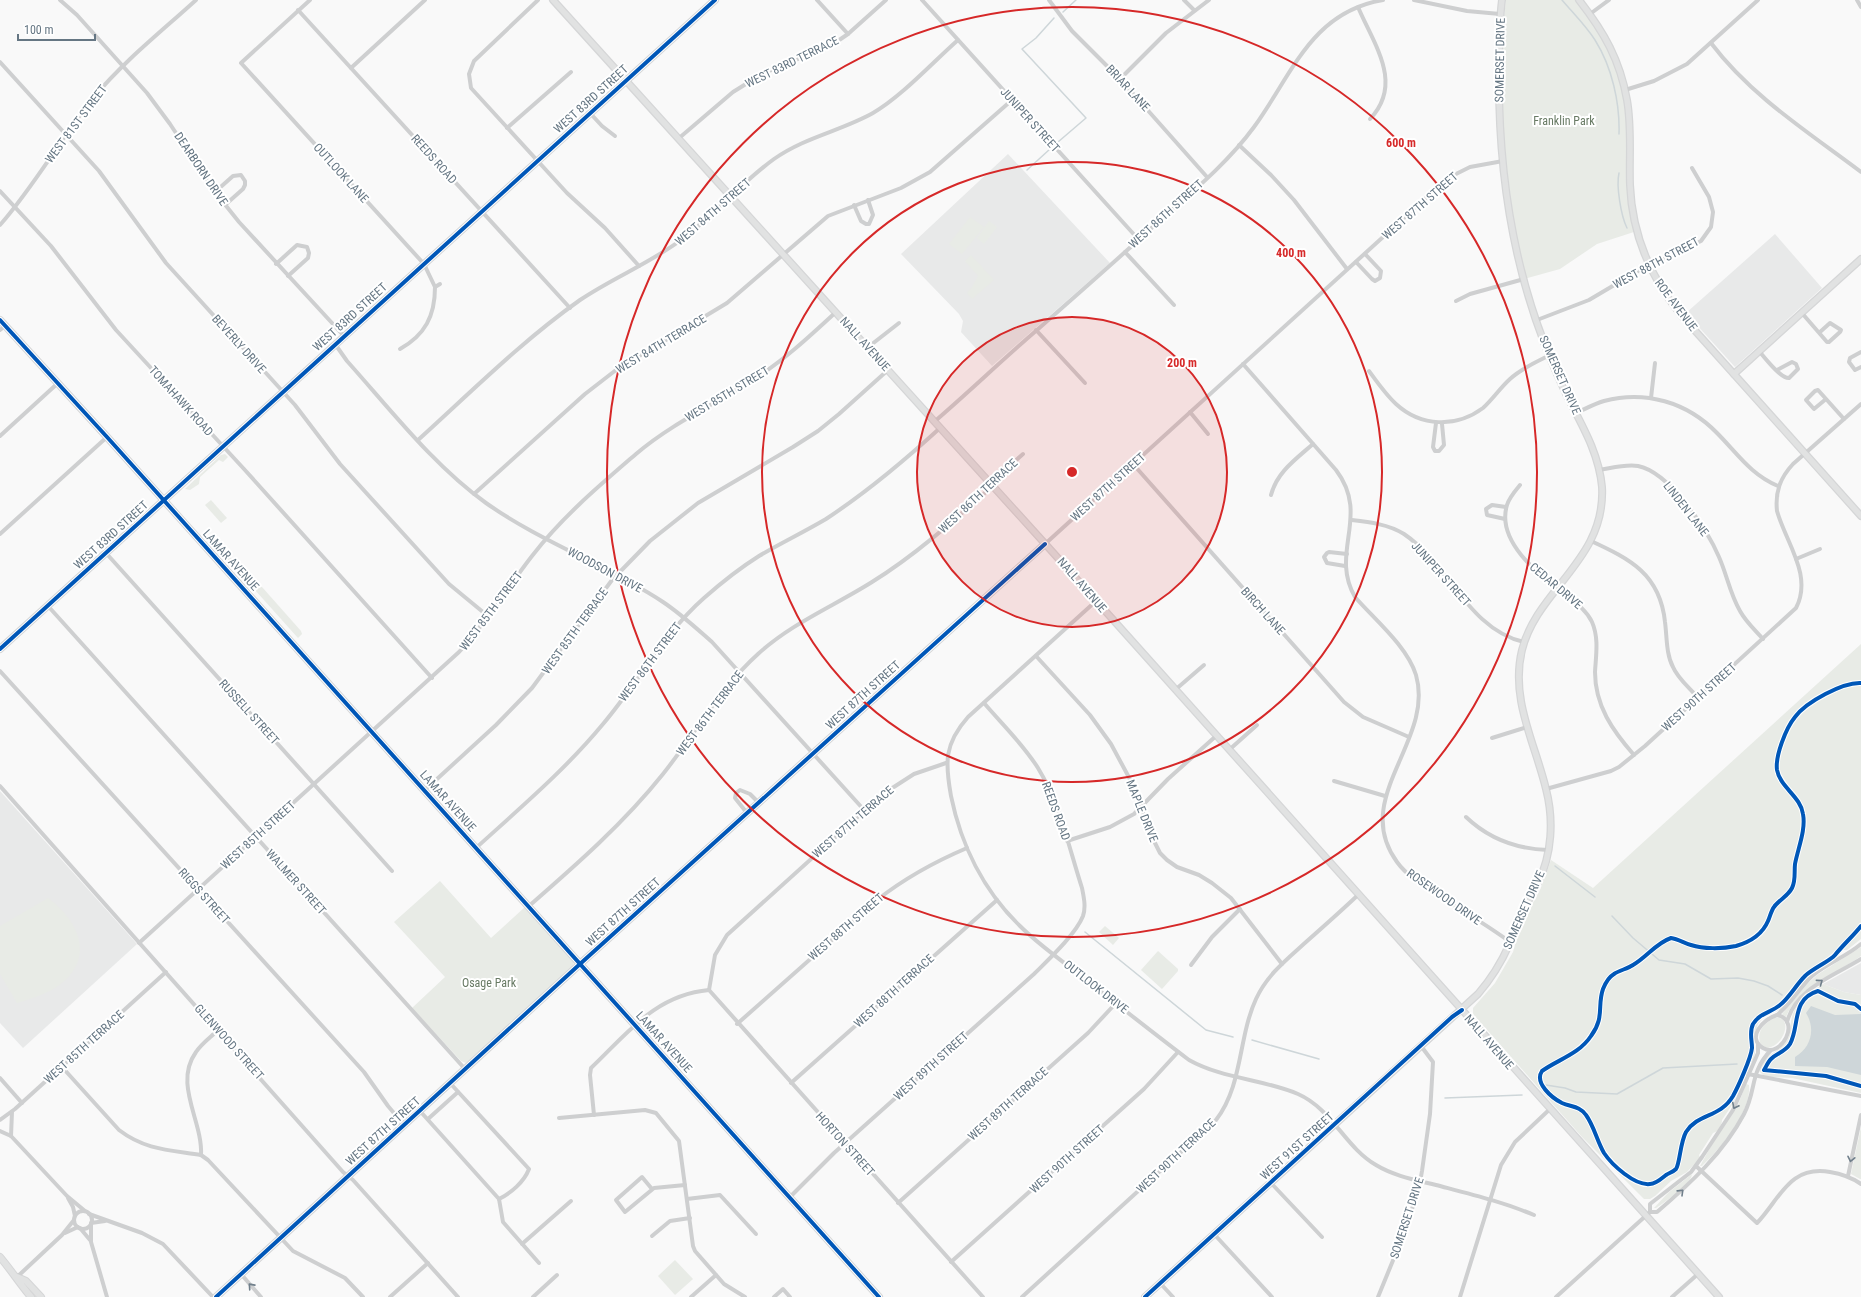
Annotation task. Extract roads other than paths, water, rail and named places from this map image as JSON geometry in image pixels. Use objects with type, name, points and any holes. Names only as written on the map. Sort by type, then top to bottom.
[{"type":"main road","points":[[0,1257],[17,1276],[26,1281],[41,1297]]},
{"type":"main road","points":[[17,1276],[21,1286],[31,1297]]},
{"type":"street","name":"DEARBORN DRIVE","points":[[60,0],[77,15],[160,110],[225,205],[276,264],[344,336]]},
{"type":"street","name":"WEST 81ST STREET","points":[[0,225],[15,207],[95,95],[123,66],[196,0]]},
{"type":"street","points":[[298,10],[310,0]]},
{"type":"street","points":[[351,68],[425,0]]},
{"type":"street","points":[[538,0],[474,61],[469,74],[471,88],[567,192],[605,228],[639,266]]},
{"type":"street","name":"NALL AVENUE","points":[[553,0],[1045,544],[1550,1109],[1648,1214],[1719,1297]]},
{"type":"street","name":"WEST 83RD STREET","points":[[0,649],[715,0]]},
{"type":"street","points":[[817,0],[848,34]]},
{"type":"street","name":"WEST 83RD TERRACE","points":[[678,139],[720,102],[746,83],[777,68],[820,51],[848,34],[886,0]]},
{"type":"street","name":"JUNIPER STREET","points":[[922,0],[1139,240]]},
{"type":"street","name":"BRIAR LANE","points":[[1049,0],[1072,31],[1120,79],[1207,177]]},
{"type":"street","points":[[1184,0],[1194,10]]},
{"type":"street","points":[[1120,79],[1159,39],[1208,0]]},
{"type":"street","name":"WEST 86TH STREET","points":[[934,422],[1139,240],[1239,145],[1257,123],[1298,57],[1320,30],[1339,17],[1358,7],[1383,0]]},
{"type":"street","points":[[1414,0],[1467,11],[1500,14]]},
{"type":"street","name":"SOMERSET DRIVE","points":[[1462,1010],[1486,985],[1501,962],[1518,921],[1539,881],[1548,850],[1551,825],[1546,788],[1527,727],[1519,693],[1520,660],[1524,642],[1540,613],[1582,556],[1591,541],[1600,514],[1602,486],[1593,448],[1550,355],[1537,320],[1524,279],[1512,225],[1503,161],[1499,88],[1500,14],[1502,0]]},
{"type":"street","name":"ROE AVENUE","points":[[1579,0],[1590,14],[1610,46],[1625,90],[1628,112],[1630,185],[1636,231],[1649,266],[1660,287],[1671,302],[1734,374],[1861,516]]},
{"type":"street","points":[[1590,14],[1609,0]]},
{"type":"street","points":[[1625,90],[1669,75],[1687,64],[1758,0]]},
{"type":"street","points":[[1857,0],[1861,7]]},
{"type":"street","points":[[1358,7],[1381,58],[1386,77],[1384,96],[1377,112],[1370,120]]},
{"type":"street","name":"OUTLOOK LANE","points":[[298,10],[241,63],[424,264],[434,282],[433,309],[426,325],[415,340],[400,350]]},
{"type":"street","name":"REEDS ROAD","points":[[298,10],[570,308]]},
{"type":"street","name":"WEST 84TH STREET","points":[[418,440],[520,348],[570,308],[612,280],[639,266],[684,238],[773,160],[788,150],[809,139],[860,119],[889,102],[958,40]]},
{"type":"street","points":[[1712,43],[1723,58],[1755,91],[1861,172]]},
{"type":"street","name":"BEVERLY DRIVE","points":[[0,62],[67,134],[114,189],[166,263],[295,405],[340,464],[450,584],[489,617]]},
{"type":"street","points":[[507,128],[571,72]]},
{"type":"street","name":"WEST 84TH TERRACE","points":[[474,494],[604,379],[639,355],[708,316],[727,303],[821,220],[835,212],[901,188],[930,172],[1012,100]]},
{"type":"street","points":[[590,113],[602,126],[615,136]]},
{"type":"street","points":[[1239,145],[1271,175],[1294,200],[1348,269]]},
{"type":"street","name":"WEST 87TH STREET","points":[[214,1297],[1242,364],[1454,174],[1470,167],[1503,161]]},
{"type":"street","name":"WEST 88TH STREET","points":[[1537,320],[1589,300],[1622,279],[1694,245],[1706,235],[1711,227],[1713,212],[1712,204],[1692,168]]},
{"type":"street","points":[[215,192],[233,176],[240,176],[244,178],[245,185],[243,188],[225,205]]},
{"type":"street","name":"TOMAHAWK ROAD","points":[[0,191],[50,246],[116,330],[223,446],[432,678]]},
{"type":"street","points":[[854,205],[861,221],[869,224],[873,220],[874,215],[868,200]]},
{"type":"street","points":[[276,264],[296,245],[300,244],[306,246],[310,253],[308,258],[288,276]]},
{"type":"street","points":[[1125,252],[1174,305]]},
{"type":"street","points":[[1356,262],[1372,279],[1375,281],[1380,278],[1381,272],[1365,254]]},
{"type":"street","points":[[1734,374],[1861,259]]},
{"type":"street","points":[[1456,301],[1470,294],[1524,279]]},
{"type":"street","points":[[435,287],[440,284]]},
{"type":"street","name":"WEST 85TH STREET","points":[[140,942],[459,652],[489,617],[532,556],[577,507],[652,442],[674,426],[775,366],[836,312]]},
{"type":"street","points":[[1801,312],[1829,342],[1841,330],[1839,327],[1830,323],[1820,332]]},
{"type":"street","name":"LAMAR AVENUE","points":[[0,320],[425,790],[879,1297]]},
{"type":"street","points":[[867,348],[898,323]]},
{"type":"street","points":[[0,330],[5,326]]},
{"type":"street","points":[[1036,330],[1085,383]]},
{"type":"street","name":"WOODSON DRIVE","points":[[335,344],[347,361],[418,440],[449,473],[474,494],[505,516],[646,592],[684,617],[712,642],[865,811]]},
{"type":"street","points":[[1759,351],[1784,378],[1787,379],[1796,374],[1798,370],[1796,364],[1792,362],[1777,370]]},
{"type":"street","points":[[1861,352],[1850,358],[1849,362],[1855,370],[1861,367]]},
{"type":"street","points":[[1369,371],[1392,401],[1401,409],[1415,416],[1442,424],[1474,414],[1491,400],[1511,378],[1523,369],[1550,355]]},
{"type":"street","points":[[1650,398],[1655,363]]},
{"type":"street","name":"ROSEWOOD DRIVE","points":[[1242,364],[1336,470],[1346,484],[1351,500],[1351,520],[1346,566],[1347,577],[1355,597],[1401,648],[1412,665],[1416,675],[1419,700],[1416,721],[1385,796],[1383,815],[1386,839],[1396,861],[1404,871],[1419,883],[1510,942]]},
{"type":"street","name":"WEST 85TH TERRACE","points":[[425,790],[496,725],[532,688],[551,665],[589,610],[640,551],[678,518],[716,491],[793,448],[818,431],[888,370]]},
{"type":"street","points":[[0,436],[58,383]]},
{"type":"street","points":[[1826,399],[1814,409],[1806,400],[1818,390],[1844,419]]},
{"type":"street","points":[[1576,413],[1596,404],[1616,398],[1650,398],[1672,403],[1696,415],[1717,433],[1755,473],[1778,486]]},
{"type":"street","name":"WEST 90TH STREET","points":[[1546,788],[1611,771],[1634,755],[1791,613],[1800,600],[1802,584],[1796,559],[1777,511],[1776,501],[1778,486],[1787,471],[1861,404]]},
{"type":"street","points":[[1190,412],[1208,434]]},
{"type":"street","points":[[1436,423],[1433,447],[1436,451],[1439,451],[1444,446],[1442,424]]},
{"type":"street","name":"WEST 86TH STREET","points":[[476,848],[558,774],[582,749],[616,708],[660,646],[684,617],[703,598],[738,570],[759,556],[824,520],[868,490],[895,469],[940,428]]},
{"type":"street","points":[[0,534],[107,437]]},
{"type":"street","points":[[1271,495],[1276,481],[1281,473],[1313,444]]},
{"type":"street","name":"WEST 86TH TERRACE","points":[[529,906],[589,851],[641,800],[680,753],[722,692],[739,672],[759,653],[795,626],[896,566],[945,528],[988,490],[991,485],[1023,454]]},
{"type":"street","name":"BIRCH LANE","points":[[1133,464],[1344,702],[1363,717],[1409,738]]},
{"type":"street","name":"LINDEN LANE","points":[[1599,470],[1622,466],[1637,466],[1657,474],[1665,481],[1700,522],[1719,557],[1740,613],[1763,639]]},
{"type":"street","name":"CEDAR DRIVE","points":[[1520,485],[1506,507],[1505,519],[1510,535],[1520,552],[1536,571],[1582,608],[1593,622],[1597,645],[1596,681],[1601,706],[1612,728],[1634,755]]},
{"type":"street","points":[[1505,519],[1487,515],[1486,509],[1492,505],[1506,507]]},
{"type":"street","name":"JUNIPER STREET","points":[[1351,520],[1379,524],[1403,533],[1488,624],[1506,636],[1524,642]]},
{"type":"street","points":[[1591,541],[1626,557],[1644,572],[1652,582],[1662,604],[1668,651],[1672,666],[1698,698]]},
{"type":"street","points":[[1796,559],[1820,549]]},
{"type":"street","points":[[1346,566],[1327,563],[1324,557],[1330,552],[1347,554]]},
{"type":"street","name":"RUSSELL STREET","points":[[106,553],[392,872]]},
{"type":"street","points":[[946,763],[955,735],[968,717],[1096,601]]},
{"type":"street","name":"WALMER STREET","points":[[48,606],[246,825],[255,838],[465,1069]]},
{"type":"street","name":"MAPLE DRIVE","points":[[1036,656],[1090,715],[1108,739],[1126,770],[1157,848],[1167,860],[1177,867],[1199,875],[1231,898],[1282,964]]},
{"type":"street","points":[[1175,690],[1204,665]]},
{"type":"street","name":"RIGGS STREET","points":[[0,671],[364,1072],[388,1106],[404,1125]]},
{"type":"street","name":"REEDS ROAD","points":[[984,703],[1020,744],[1038,768],[1052,796],[1084,899],[1083,916],[1070,934]]},
{"type":"street","points":[[1229,750],[1257,725]]},
{"type":"street","points":[[1492,738],[1527,727]]},
{"type":"street","points":[[1067,841],[1110,827],[1134,814],[1168,779],[1216,736]]},
{"type":"street","name":"WEST 87TH TERRACE","points":[[709,990],[715,955],[728,934],[883,794],[901,782],[926,769],[946,763]]},
{"type":"street","name":"OUTLOOK DRIVE","points":[[946,763],[954,812],[967,848],[986,885],[997,900],[1020,926],[1178,1052],[1199,1065],[1236,1078],[1283,1089],[1299,1095],[1320,1108],[1364,1156],[1374,1164],[1386,1170],[1420,1181],[1490,1199],[1534,1215]]},
{"type":"street","points":[[1334,781],[1385,796]]},
{"type":"street","name":"GLENWOOD STREET","points":[[0,786],[458,1297]]},
{"type":"street","points":[[747,814],[735,798],[736,793],[740,790],[750,794],[759,803]]},
{"type":"street","points":[[1466,817],[1472,823],[1503,842],[1524,848],[1548,850]]},
{"type":"street","name":"WEST 88TH STREET","points":[[737,1024],[877,900],[895,886],[927,866],[967,848]]},
{"type":"street","name":"WEST 90TH TERRACE","points":[[1022,1297],[1216,1120],[1228,1103],[1236,1078],[1255,1001],[1268,978],[1358,895]]},
{"type":"street","name":"WEST 88TH TERRACE","points":[[791,1083],[997,900]]},
{"type":"street","points":[[1191,965],[1212,937],[1240,909]]},
{"type":"street","name":"WEST 89TH STREET","points":[[790,1197],[844,1143],[1034,974],[1054,954],[1070,934]]},
{"type":"street","points":[[1648,1214],[1650,1204],[1688,1175],[1696,1166],[1733,1110],[1758,1053],[1758,1027],[1765,1019],[1776,1015],[1785,1007],[1800,988],[1814,975],[1861,944]]},
{"type":"street","points":[[1556,1297],[1648,1214],[1657,1212],[1681,1192],[1701,1170],[1723,1145],[1743,1115],[1749,1102],[1754,1076],[1762,1060],[1771,1050],[1785,1040],[1789,1031],[1788,1022],[1791,1011],[1802,997],[1823,980],[1861,959]]},
{"type":"street","name":"WEST 85TH TERRACE","points":[[0,1120],[12,1112],[166,972]]},
{"type":"street","points":[[594,1115],[590,1075],[591,1068],[648,1013],[668,1001],[700,991],[709,990]]},
{"type":"street","name":"HORTON STREET","points":[[709,990],[737,1024],[983,1297]]},
{"type":"street","name":"WEST 89TH TERRACE","points":[[898,1203],[1088,1033],[1116,1003]]},
{"type":"street","name":"WEST 91ST STREET","points":[[1145,1297],[1462,1010]]},
{"type":"street","points":[[1776,1015],[1781,1016],[1788,1022]]},
{"type":"street","points":[[201,1155],[201,1137],[189,1095],[187,1073],[197,1050],[218,1030]]},
{"type":"street","points":[[1758,1044],[1763,1049],[1771,1050]]},
{"type":"street","name":"SOMERSET DRIVE","points":[[1378,1297],[1403,1236],[1420,1181],[1430,1114],[1433,1062],[1421,1046]]},
{"type":"street","name":"WEST 90TH STREET","points":[[951,1262],[1144,1089],[1178,1052]]},
{"type":"street","points":[[62,1067],[119,1130],[128,1137],[148,1147],[201,1155],[211,1163],[280,1238],[300,1256],[345,1278],[363,1297]]},
{"type":"street","points":[[1748,1074],[1861,1096]]},
{"type":"street","points":[[0,1078],[22,1103]]},
{"type":"street","points":[[450,1083],[529,1170],[525,1178],[506,1196],[499,1199]]},
{"type":"street","points":[[428,1119],[458,1092]]},
{"type":"street","points":[[1460,1297],[1496,1178],[1507,1154],[1522,1134],[1550,1109]]},
{"type":"street","points":[[559,1118],[645,1110],[656,1113],[678,1139],[695,1251],[724,1284],[737,1295],[745,1297]]},
{"type":"street","points":[[420,1111],[499,1199],[503,1222],[539,1263]]},
{"type":"street","points":[[11,1136],[12,1112]]},
{"type":"street","points":[[1848,1176],[1861,1115]]},
{"type":"street","points":[[0,1131],[11,1136],[67,1196],[85,1211],[105,1221],[142,1234],[163,1244],[214,1297]]},
{"type":"street","points":[[1696,1166],[1756,1223],[1766,1213],[1788,1183],[1798,1176],[1815,1170],[1848,1176],[1861,1184]]},
{"type":"street","points":[[652,1189],[642,1177],[616,1200],[626,1212],[652,1189],[685,1184]]},
{"type":"street","points":[[1271,1182],[1322,1238]]},
{"type":"street","points":[[687,1199],[720,1195],[756,1234]]},
{"type":"street","points":[[67,1196],[73,1208],[74,1218],[79,1228],[91,1242]]},
{"type":"street","points":[[522,1244],[571,1201]]},
{"type":"street","points":[[17,1276],[62,1235],[80,1212],[85,1211]]},
{"type":"street","points":[[89,1214],[91,1224],[91,1242],[107,1297]]},
{"type":"street","points":[[652,1236],[670,1221],[690,1218]]},
{"type":"street","points":[[62,1235],[79,1228],[86,1228],[91,1224],[105,1221]]},
{"type":"street","points":[[1214,1234],[1272,1297]]},
{"type":"street","points":[[390,1297],[428,1263]]},
{"type":"street","points":[[241,1274],[261,1297]]},
{"type":"street","points":[[1672,1297],[1698,1274]]},
{"type":"street","points":[[533,1297],[557,1275]]},
{"type":"street","points":[[691,1297],[716,1275]]},
{"type":"street","points":[[1160,1284],[1173,1297]]},
{"type":"street","points":[[774,1297],[783,1289],[790,1297]]},
{"type":"waterway","points":[[1063,12],[1076,0]]},
{"type":"waterway","points":[[1562,0],[1595,40],[1606,62],[1614,86],[1618,110],[1619,134]]},
{"type":"waterway","points":[[1054,18],[1036,38],[1022,49],[1086,118],[1058,142]]},
{"type":"waterway","points":[[1027,170],[1050,149]]},
{"type":"waterway","points":[[1619,173],[1618,185],[1620,201],[1627,228]]},
{"type":"waterway","points":[[1555,866],[1595,897]]},
{"type":"waterway","points":[[1612,916],[1633,938],[1659,960],[1685,964],[1711,979],[1738,978],[1754,981],[1768,986],[1782,995]]},
{"type":"waterway","points":[[1085,932],[1206,1030],[1233,1037]]},
{"type":"waterway","points":[[1252,1040],[1319,1059]]},
{"type":"waterway","points":[[1546,1085],[1565,1088],[1576,1092],[1617,1094],[1663,1068],[1737,1064]]},
{"type":"waterway","points":[[1445,1098],[1522,1095]]},
{"type":"park label","name":"Franklin Park","points":[[1564,121]]},
{"type":"park label","name":"Osage Park","points":[[489,983]]}]
